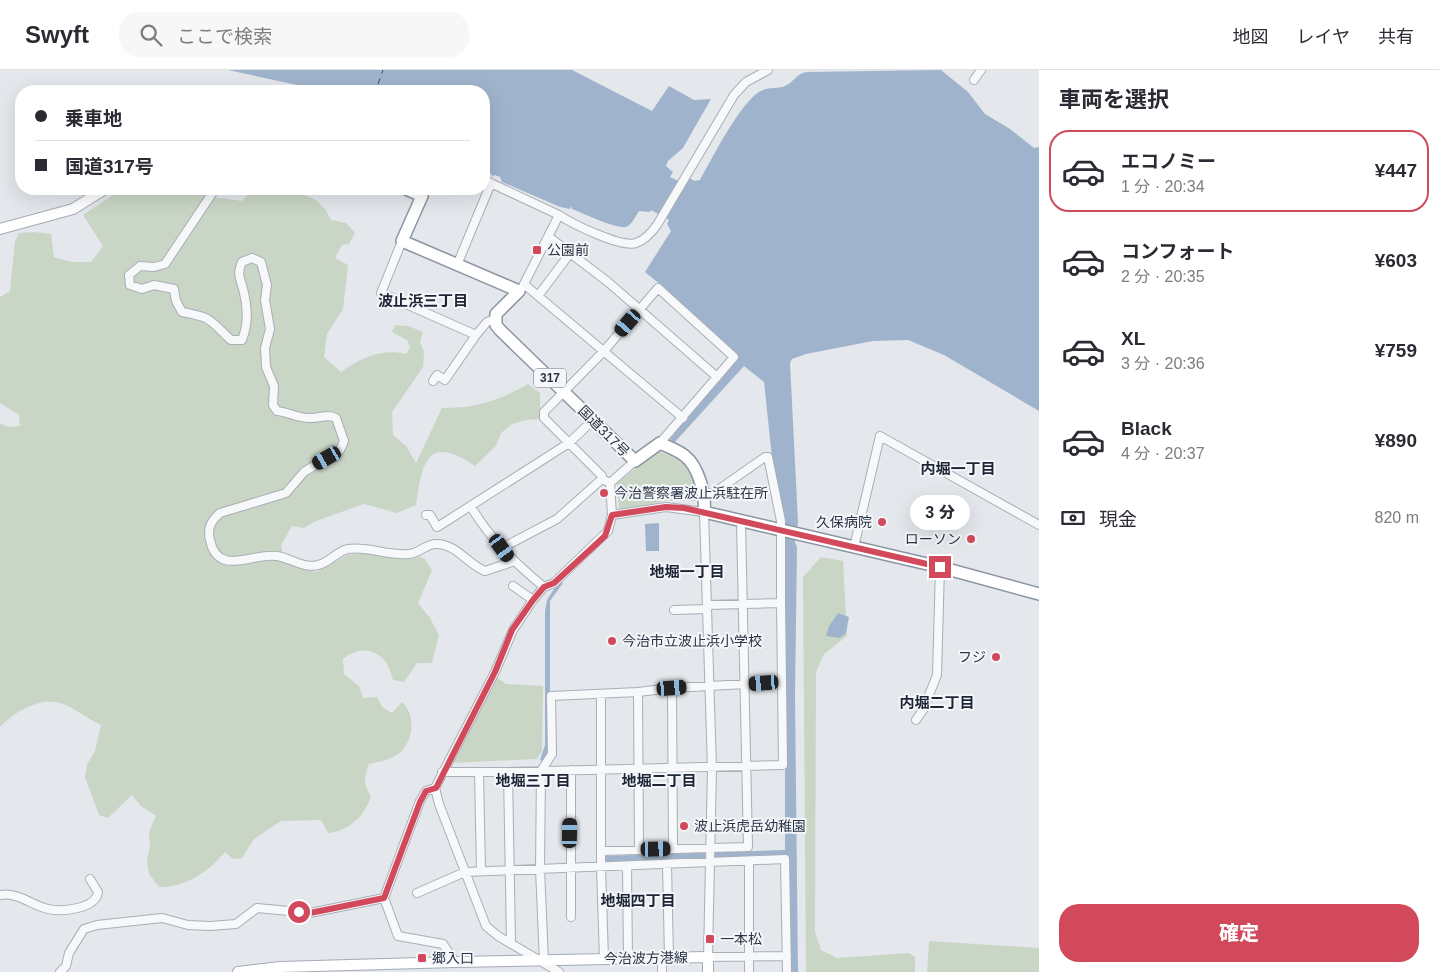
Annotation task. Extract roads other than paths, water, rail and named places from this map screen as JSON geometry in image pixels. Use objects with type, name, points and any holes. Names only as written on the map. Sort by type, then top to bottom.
[{"type":"highway","points":[[423,195],[402,242],[457,265],[522,288],[496,314],[495,319]]},
{"type":"highway","name":"国道317号","points":[[495,319],[500,330],[635,461],[660,443]]},
{"type":"highway","points":[[660,443],[684,455],[689,460],[703,487],[705,499],[704,512],[940,567],[1039,594]]},
{"type":"main road","points":[[0,230],[73,209],[95,195]]},
{"type":"main road","name":"今治波方港線","points":[[238,972],[280,967],[392,968],[455,962],[544,962],[708,957],[708,972]]},
{"type":"street","points":[[490,183],[559,215],[569,222],[628,244],[636,243],[651,233],[662,217],[734,95],[746,82],[768,70]]},
{"type":"street","points":[[974,80],[981,70]]},
{"type":"street","points":[[210,195],[165,264],[154,267],[140,266],[128,275],[130,285],[142,289],[154,285],[174,289],[176,302],[182,312],[214,321],[230,340],[242,340],[247,326],[244,294],[238,273],[242,262],[252,258],[261,262],[267,285],[265,300],[270,329],[266,348],[266,367],[274,386],[273,405],[278,411],[290,412],[310,419],[329,414],[336,418],[344,441],[340,450],[304,472],[286,492],[220,513],[212,520],[208,529],[213,551],[219,558],[228,561],[276,556],[301,564],[317,566],[346,550],[366,548],[388,554],[411,554],[435,544],[454,548],[468,562],[485,571],[512,562]]},
{"type":"street","points":[[457,265],[483,195]]},
{"type":"street","points":[[559,215],[522,288],[538,296],[684,418]]},
{"type":"street","points":[[549,238],[571,252],[640,309],[717,377]]},
{"type":"street","points":[[402,242],[381,293],[476,335]]},
{"type":"street","points":[[538,296],[571,252]]},
{"type":"street","points":[[559,972],[498,936],[486,926],[439,804],[436,788],[442,772],[495,672],[512,630],[544,587],[554,583],[605,536],[612,515],[606,481],[544,418],[544,412],[603,352],[658,288],[734,358],[684,418],[660,443]]},
{"type":"street","points":[[433,381],[437,375],[445,380],[476,335],[487,322],[495,319]]},
{"type":"street","points":[[426,515],[430,515],[437,527],[439,526],[569,443],[593,420]]},
{"type":"street","points":[[854,547],[880,436],[1039,525]]},
{"type":"street","points":[[442,772],[712,768],[782,765],[782,531],[768,457],[765,457],[705,499]]},
{"type":"street","points":[[502,548],[556,520],[635,461]]},
{"type":"street","points":[[471,507],[483,528],[512,562],[544,587]]},
{"type":"street","points":[[612,515],[666,507],[704,512],[712,768],[708,957],[786,956]]},
{"type":"street","points":[[601,851],[748,847],[741,522]]},
{"type":"street","points":[[916,720],[924,710],[937,675],[940,567]]},
{"type":"street","points":[[513,586],[533,600]]},
{"type":"street","points":[[674,610],[781,603]]},
{"type":"street","points":[[544,962],[540,870],[541,771],[552,754],[551,696],[782,682]]},
{"type":"street","points":[[672,688],[673,849]]},
{"type":"street","points":[[638,692],[639,850]]},
{"type":"street","points":[[601,694],[600,867],[604,959]]},
{"type":"street","points":[[570,770],[571,917]]},
{"type":"street","points":[[478,772],[481,871]]},
{"type":"street","points":[[508,772],[511,943]]},
{"type":"street","points":[[436,788],[426,791],[420,802],[384,898],[398,936],[443,944],[455,962]]},
{"type":"street","points":[[417,893],[465,872],[785,859],[787,972]]},
{"type":"street","points":[[749,861],[749,972]]},
{"type":"street","points":[[662,972],[665,959],[667,864]]},
{"type":"street","points":[[627,866],[628,959]]},
{"type":"street","points":[[0,895],[8,894],[48,909],[87,906],[94,902],[98,892],[90,879]]},
{"type":"street","points":[[60,972],[66,966],[69,953],[84,929],[97,925],[162,918],[188,925],[227,925],[236,924],[257,908],[310,913],[384,898]]},
{"type":"water","points":[[228,70],[572,70],[652,111],[669,86],[694,100],[711,99],[683,148],[668,161],[666,166],[673,172],[670,177],[685,184],[689,178],[695,181],[700,180],[737,116],[755,95],[766,89],[785,86],[801,74],[807,72],[941,70],[968,92],[985,114],[1010,129],[1034,148],[1039,147],[1039,411],[944,355],[908,340],[873,341],[806,354],[792,359],[790,363],[798,522],[795,542],[797,547],[795,695],[798,972],[789,972],[785,857],[605,863],[606,856],[785,850],[785,524],[773,467],[764,382],[744,366],[674,443],[670,439],[735,357],[661,285],[645,272],[671,231],[667,224],[669,220],[651,210],[650,212],[639,211],[628,226],[614,226],[572,209],[571,206],[570,209],[560,207],[502,182],[500,177],[495,175],[491,177],[490,85],[297,85]]},
{"type":"water","points":[[659,523],[659,551],[646,551],[645,524]]},
{"type":"water","points":[[559,581],[563,583],[550,601],[550,754],[544,762],[540,760],[545,745],[545,611],[547,600]]},
{"type":"water","points":[[838,613],[849,617],[846,633],[840,638],[826,636],[829,626]]},
{"type":"place","name":"公園前","points":[[537,250]]},
{"type":"place","name":"今治警察署波止浜駐在所","points":[[604,493]]},
{"type":"place","name":"久保病院","points":[[882,522]]},
{"type":"place","name":"ローソン","points":[[971,539]]},
{"type":"place","name":"今治市立波止浜小学校","points":[[612,641]]},
{"type":"place","name":"フジ","points":[[996,657]]},
{"type":"place","name":"波止浜虎岳幼稚園","points":[[684,826]]},
{"type":"place","name":"一本松","points":[[710,939]]},
{"type":"place","name":"郷入口","points":[[422,958]]},
{"type":"district","name":"波止浜三丁目","points":[[423,300]]},
{"type":"district","name":"内堀一丁目","points":[[958,468]]},
{"type":"district","name":"地堀一丁目","points":[[687,571]]},
{"type":"district","name":"内堀二丁目","points":[[937,702]]},
{"type":"district","name":"地堀三丁目","points":[[533,780]]},
{"type":"district","name":"地堀二丁目","points":[[659,780]]},
{"type":"district","name":"地堀四丁目","points":[[638,900]]}]
